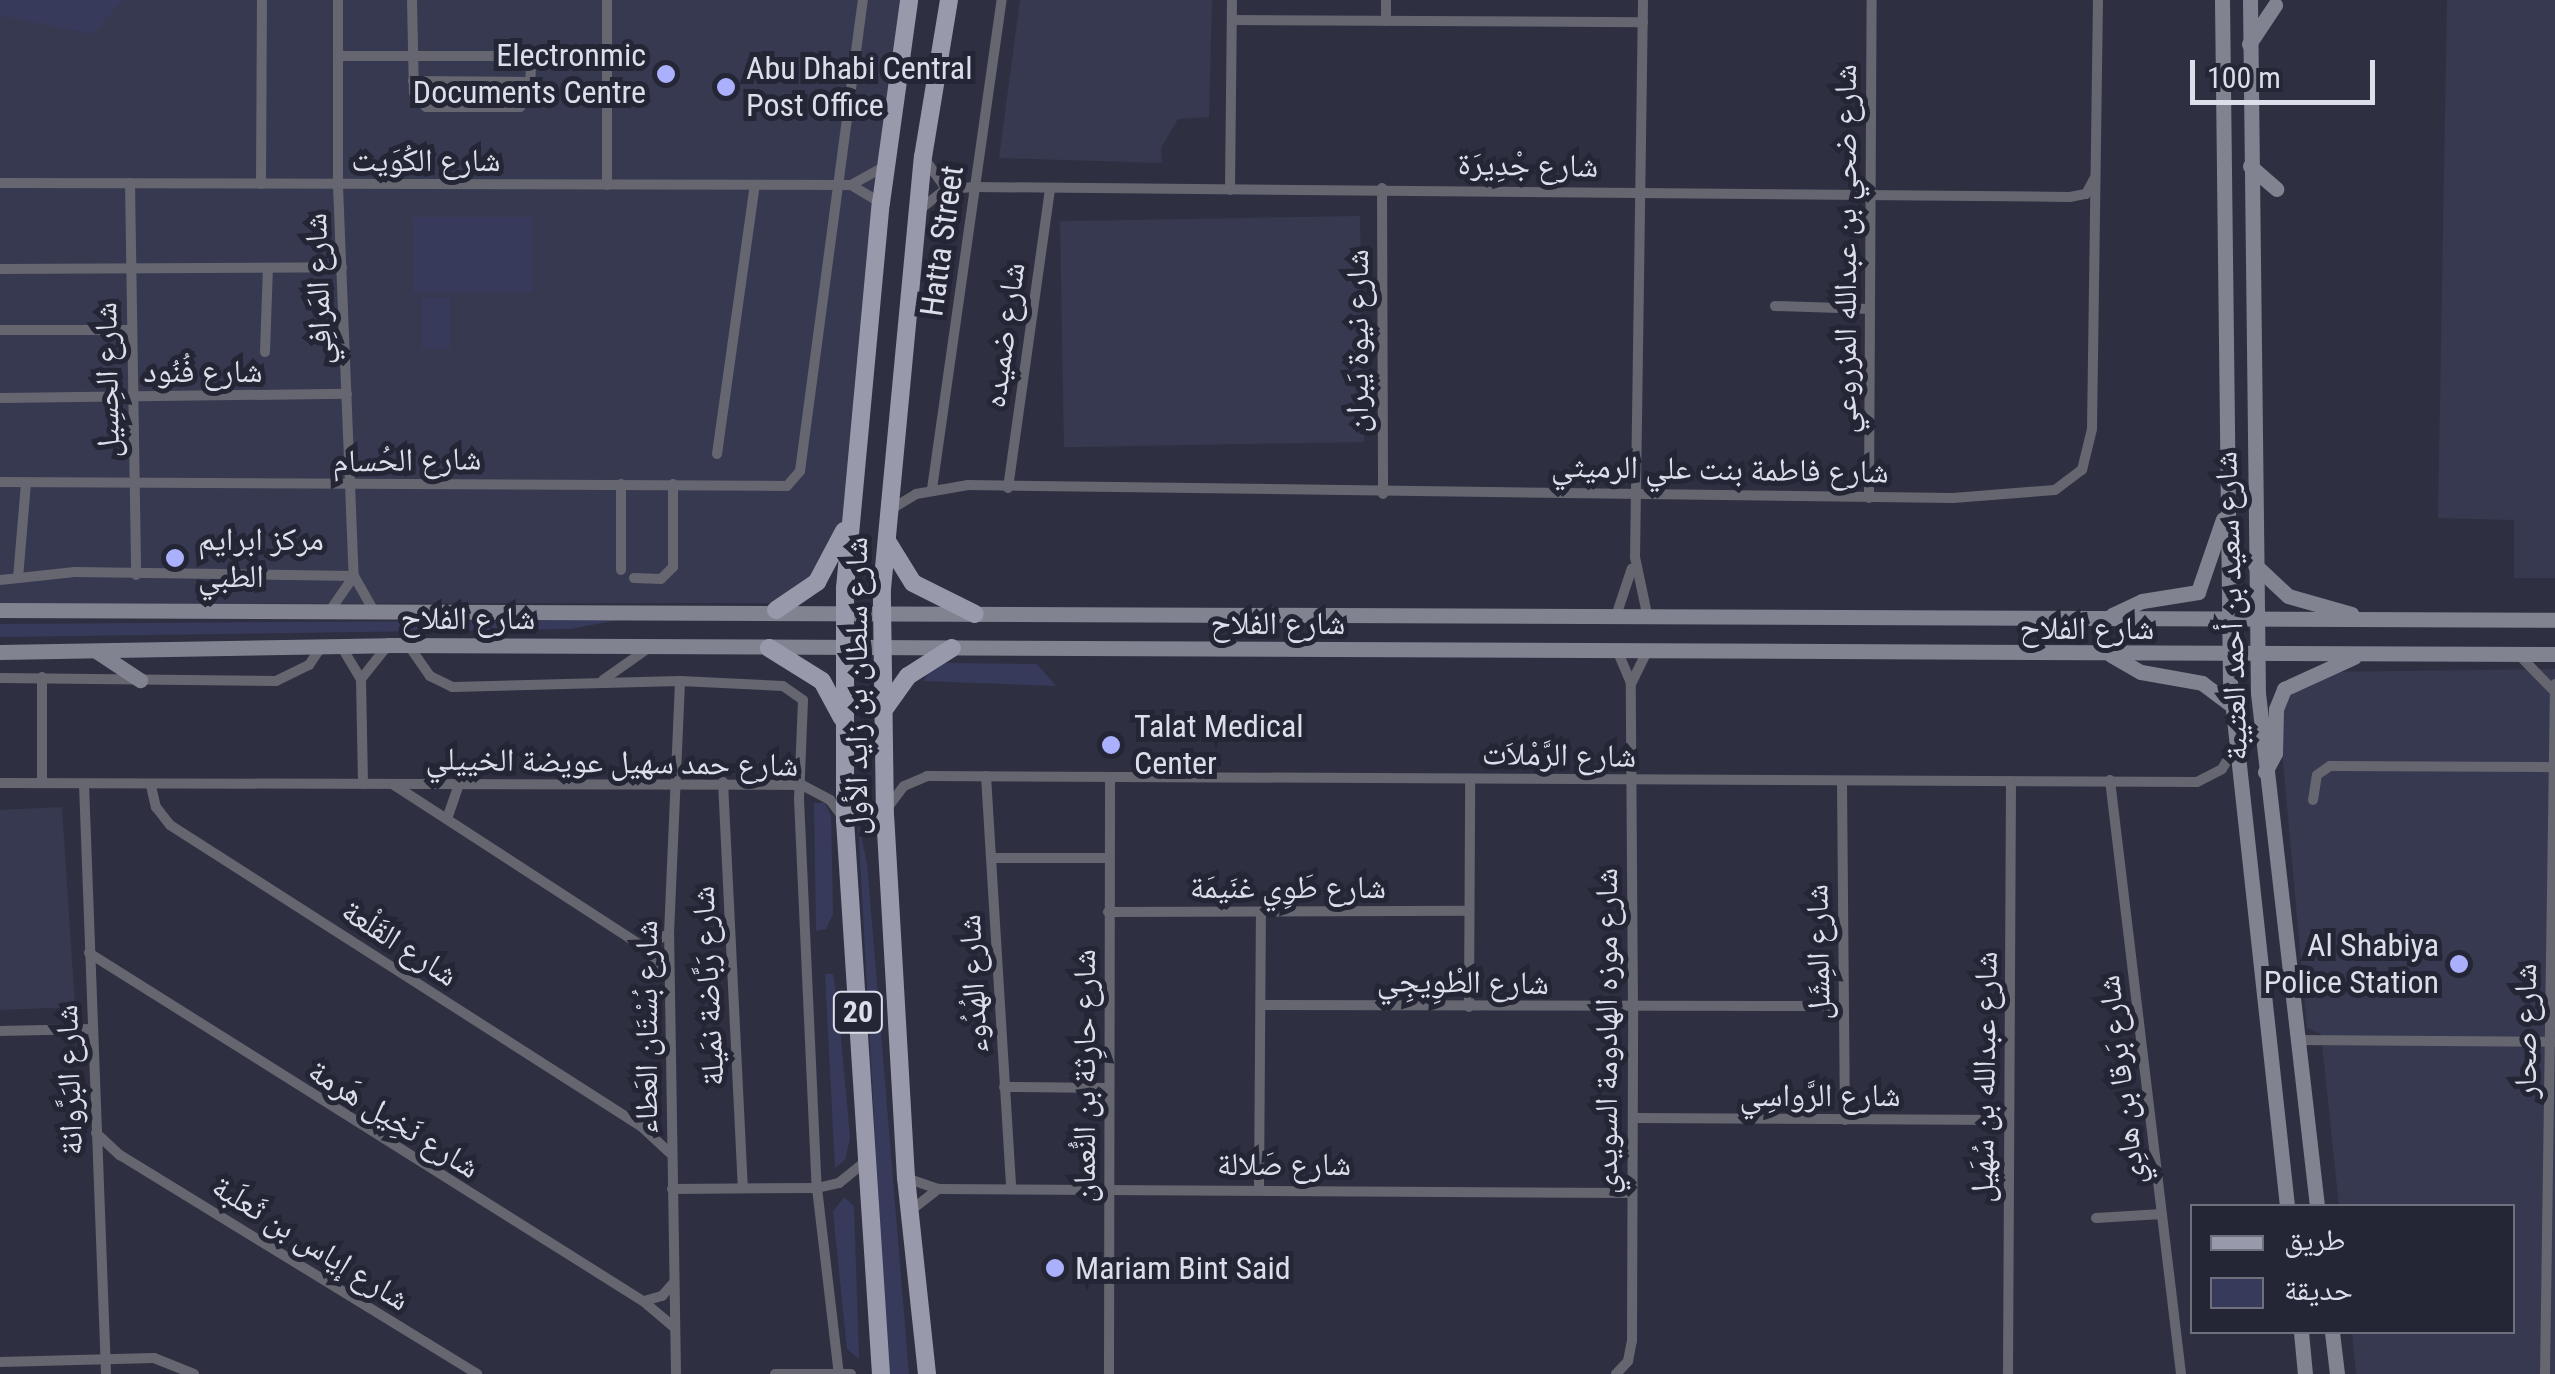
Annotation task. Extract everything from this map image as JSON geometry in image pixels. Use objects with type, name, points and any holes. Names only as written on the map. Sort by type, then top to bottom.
[{"type":"main road","name":"شارع سلطان بن زايد الأول","points":[[880,1374],[846,821],[845,611],[848,522],[881,203],[910,0]]},
{"type":"main road","name":"شارع سلطان بن زايد الأول","points":[[927,1374],[906,1178],[885,818],[882,612],[884,532],[918,211],[949,0]]},
{"type":"main road","name":"شارع سعيد بن أحمد العتيبة","points":[[2222,0],[2227,618],[2232,706],[2287,1204]]},
{"type":"main road","name":"شارع سعيد بن أحمد العتيبة","points":[[2250,0],[2257,655],[2264,772],[2317,1204]]},
{"type":"main road","points":[[2249,44],[2275,5]]},
{"type":"main road","points":[[2250,166],[2276,189]]},
{"type":"main road","points":[[2109,617],[2134,604],[2198,592],[2224,519]]},
{"type":"main road","points":[[776,610],[817,582],[848,522]]},
{"type":"main road","points":[[884,532],[913,583],[975,614]]},
{"type":"main road","points":[[2254,564],[2288,596],[2359,619]]},
{"type":"main road","name":"شارع الفلاح","points":[[0,610],[1617,613],[2555,620]]},
{"type":"main road","name":"شارع الفلاح","points":[[0,652],[409,646],[2555,654]]},
{"type":"main road","points":[[769,648],[822,681],[846,727]]},
{"type":"main road","points":[[881,716],[908,676],[952,648]]},
{"type":"main road","points":[[96,651],[140,680]]},
{"type":"main road","points":[[2110,655],[2141,672],[2202,683],[2232,706]]},
{"type":"main road","points":[[2264,772],[2275,752],[2276,709],[2284,689],[2355,656]]},
{"type":"main road","points":[[2301,1334],[2305,1374]]},
{"type":"main road","points":[[2332,1334],[2337,1374]]},
{"type":"street","points":[[261,184],[262,0]]},
{"type":"street","name":"شارع المَرافِي","points":[[338,0],[338,186],[354,576],[375,613]]},
{"type":"street","points":[[412,0],[413,81],[420,103],[438,110],[514,110],[528,98],[531,55]]},
{"type":"street","points":[[607,185],[608,0]]},
{"type":"street","points":[[836,185],[863,0]]},
{"type":"street","name":"Hatta Street","points":[[932,489],[1002,0]]},
{"type":"street","points":[[1230,190],[1232,0]]},
{"type":"street","points":[[1386,0],[1386,22]]},
{"type":"street","points":[[1643,0],[1634,557],[1648,614]]},
{"type":"street","name":"شارع ضحي بن عبدالله المزروعي","points":[[1868,498],[1872,0]]},
{"type":"street","name":"شارع فاطمة بنت علي الرميثي","points":[[886,513],[932,489],[1868,498],[2045,492],[2082,470],[2092,429],[2098,0]]},
{"type":"street","points":[[1232,20],[1643,22]]},
{"type":"street","points":[[338,56],[606,56]]},
{"type":"street","points":[[413,81],[530,82]]},
{"type":"street","points":[[918,211],[946,188],[924,157]]},
{"type":"street","name":"شارع الكُوَيت","points":[[0,183],[851,185],[887,165]]},
{"type":"street","name":"شارع جْدِيرَة","points":[[946,188],[1382,188],[2080,196],[2096,173]]},
{"type":"street","name":"شارع الحِسِيل","points":[[130,184],[136,575]]},
{"type":"street","points":[[717,454],[756,185]]},
{"type":"street","name":"شارع الحُسام","points":[[0,482],[673,484],[781,488],[793,482],[801,464],[836,185]]},
{"type":"street","points":[[851,185],[881,203]]},
{"type":"street","name":"شارع نيوة يَبران","points":[[1382,188],[1382,494]]},
{"type":"street","name":"شارع ضميده","points":[[1008,488],[1050,189]]},
{"type":"street","points":[[0,269],[342,267]]},
{"type":"street","points":[[265,352],[268,268]]},
{"type":"street","points":[[1775,306],[1870,309]]},
{"type":"street","points":[[0,330],[132,330]]},
{"type":"street","name":"شارع فُنُود","points":[[0,398],[347,394]]},
{"type":"street","points":[[18,578],[26,483]]},
{"type":"street","points":[[621,484],[621,570]]},
{"type":"street","points":[[634,578],[661,579],[672,567],[673,484]]},
{"type":"street","points":[[1617,613],[1634,557]]},
{"type":"street","points":[[0,580],[136,575],[354,576]]},
{"type":"street","points":[[329,613],[354,576]]},
{"type":"street","points":[[0,678],[276,680],[309,666],[322,646]]},
{"type":"street","points":[[341,646],[361,678],[363,784]]},
{"type":"street","points":[[361,678],[388,646]]},
{"type":"street","points":[[409,646],[430,676],[452,687],[602,681],[783,686],[798,693],[806,707],[802,785],[817,1188],[843,1373],[775,1374]]},
{"type":"street","points":[[602,681],[650,647]]},
{"type":"street","name":"شارع موزه الهادومة السويدي","points":[[1616,650],[1631,682],[1633,1009],[1632,1341],[1628,1361],[1616,1374]]},
{"type":"street","name":"شارع موزه الهادومة السويدي","points":[[1631,682],[1646,651]]},
{"type":"street","name":"شارع صحار","points":[[2518,654],[2553,686],[2553,1042],[2546,1374]]},
{"type":"street","points":[[42,677],[42,783]]},
{"type":"street","name":"شارع بُسْتَان العَطاء","points":[[676,1374],[669,934],[680,780],[680,681]]},
{"type":"street","name":"شارع الرَّمْلاَت","points":[[885,818],[895,795],[915,779],[986,776],[2176,781],[2210,777],[2236,745]]},
{"type":"street","points":[[2312,800],[2317,775],[2330,766],[2552,767]]},
{"type":"street","name":"شارع الهُدُوء","points":[[986,776],[1011,1188]]},
{"type":"street","name":"شارع حارِثة بن النُّعمان","points":[[1109,1374],[1110,778]]},
{"type":"street","points":[[1468,1007],[1470,779]]},
{"type":"street","name":"شارع حمد سهيل عويضة الخييلي","points":[[0,782],[151,786],[680,780],[802,785],[830,800],[846,821]]},
{"type":"street","name":"شارع بَرقا بن هادِي","points":[[2110,780],[2181,1374]]},
{"type":"street","name":"شارع عبدالله بن سُهَيل","points":[[2008,1374],[2006,1120],[2011,781]]},
{"type":"street","name":"شارع رَبَّاضة نمَيلة","points":[[723,782],[743,1188]]},
{"type":"street","name":"شارع المِشَل","points":[[1842,782],[1845,1120]]},
{"type":"street","name":"شارع البَرَّوانة","points":[[84,784],[106,1374]]},
{"type":"street","points":[[393,784],[644,947],[670,974]]},
{"type":"street","points":[[447,819],[460,785]]},
{"type":"street","name":"شارع القَلْعة","points":[[151,786],[156,807],[170,825],[642,1126],[672,1154]]},
{"type":"street","points":[[991,858],[1108,858]]},
{"type":"street","name":"شارع طَوِي غنَيمَة","points":[[1108,912],[1469,911]]},
{"type":"street","points":[[1259,1189],[1261,913]]},
{"type":"street","points":[[644,947],[669,934]]},
{"type":"street","name":"شارع نَخِيل هَرمة","points":[[89,953],[120,978],[643,1302],[675,1328]]},
{"type":"street","points":[[90,984],[120,978]]},
{"type":"street","name":"شارع الطْوِيجِي","points":[[1261,1006],[1844,1006]]},
{"type":"street","points":[[0,1031],[92,1029]]},
{"type":"street","points":[[2298,1040],[2553,1042]]},
{"type":"street","points":[[1004,1087],[1109,1088]]},
{"type":"street","name":"شارع الرَّواسِي","points":[[1632,1118],[2006,1120]]},
{"type":"street","points":[[642,1126],[672,1120]]},
{"type":"street","name":"شارع إياس بن ثَعلَبة","points":[[96,1133],[120,1155],[476,1374]]},
{"type":"street","points":[[98,1162],[120,1155]]},
{"type":"street","points":[[672,1189],[817,1188],[840,1182],[867,1160]]},
{"type":"street","name":"شارع صَلالة","points":[[906,1178],[938,1189],[1630,1192]]},
{"type":"street","points":[[910,1211],[938,1189]]},
{"type":"street","points":[[2096,1218],[2162,1214]]},
{"type":"street","points":[[643,1302],[662,1296],[674,1282]]},
{"type":"street","points":[[0,1362],[106,1357],[164,1359],[194,1374]]},
{"type":"shaded area","points":[[0,0],[902,0],[842,527],[824,566],[781,603],[0,604]]},
{"type":"shaded area","points":[[1020,0],[1212,0],[1209,117],[1178,119],[1161,148],[1162,163],[999,158]]},
{"type":"shaded area","points":[[2447,0],[2555,0],[2555,578],[2514,578],[2514,520],[2438,518]]},
{"type":"shaded area","points":[[1360,216],[1364,442],[1064,447],[1060,221]]},
{"type":"shaded area","points":[[2555,669],[2555,1374],[2356,1374],[2352,1334],[2515,1334],[2515,1204],[2339,1204],[2321,1034],[2307,1028],[2281,739],[2284,701],[2318,672]]},
{"type":"shaded area","points":[[62,807],[75,1007],[0,1010],[0,810]]},
{"type":"green space","points":[[0,0],[123,0],[93,34],[0,15]]},
{"type":"green space","points":[[413,217],[532,217],[532,292],[413,292]]},
{"type":"green space","points":[[422,298],[450,298],[450,349],[422,349]]},
{"type":"green space","points":[[618,620],[570,629],[0,637],[0,624]]},
{"type":"green space","points":[[936,663],[1037,664],[1056,686],[923,681]]},
{"type":"green space","points":[[814,803],[825,803],[831,816],[833,914],[826,929],[816,931]]},
{"type":"green space","points":[[858,822],[867,863],[909,1374],[888,1374]]},
{"type":"green space","points":[[825,974],[833,974],[838,1005],[850,1138],[845,1160],[835,1168]]},
{"type":"green space","points":[[844,1197],[854,1206],[859,1359],[847,1349],[833,1212]]},
{"type":"place","name":"Electronmic Documents Centre","points":[[666,74]]},
{"type":"place","name":"Abu Dhabi Central Post Office","points":[[726,87]]},
{"type":"place","name":"مركز ابرايم الطبي","points":[[175,558]]},
{"type":"place","name":"Talat Medical Center","points":[[1111,745]]},
{"type":"place","name":"Al Shabiya Police Station","points":[[2459,964]]},
{"type":"place","name":"Mariam Bint Said","points":[[1055,1268]]}]
